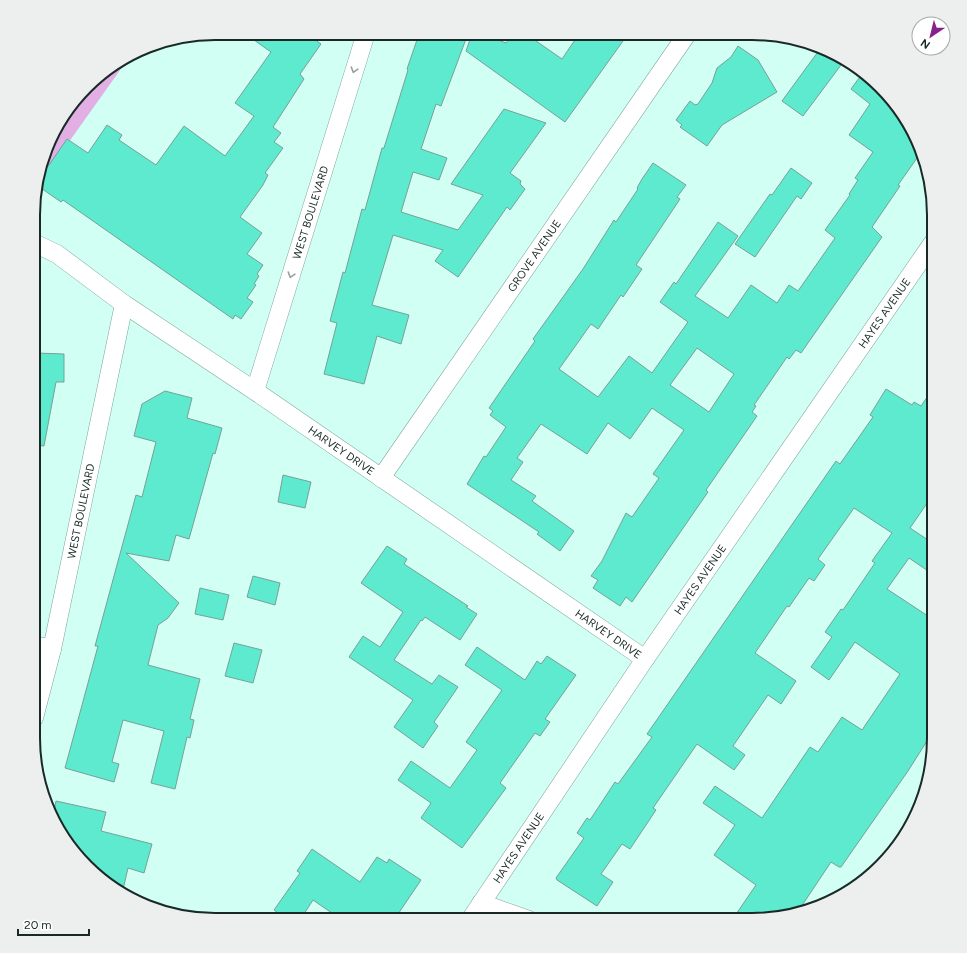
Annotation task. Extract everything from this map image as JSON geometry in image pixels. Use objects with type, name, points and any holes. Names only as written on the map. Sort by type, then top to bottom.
[{"type":"street","name":"WEST BOULEVARD","points":[[255,391],[364,40]]},
{"type":"street","name":"GROVE AVENUE","points":[[381,478],[683,40]]},
{"type":"street","name":"HARVEY DRIVE","points":[[40,246],[57,254],[124,304],[255,391],[645,659]]},
{"type":"street","name":"HAYES AVENUE","points":[[475,913],[645,659],[927,251]]},
{"type":"street","name":"WEST BOULEVARD","points":[[40,695],[52,649],[124,304]]},
{"type":"street","points":[[40,646],[52,649]]},
{"type":"street","points":[[481,903],[509,913]]},
{"type":"shaded area","points":[[123,65],[44,177],[49,158],[58,137],[76,108],[99,83]]},
{"type":"building","points":[[254,40],[316,40],[321,44],[300,74],[304,79],[273,127],[281,133],[274,142],[283,148],[265,173],[268,175],[263,185],[240,217],[262,233],[247,254],[263,265],[257,274],[259,276],[254,284],[256,285],[247,298],[253,302],[241,319],[235,315],[233,319],[63,200],[61,202],[42,189],[46,170],[67,139],[88,153],[107,125],[122,135],[119,140],[156,165],[184,126],[225,156],[254,116],[235,103],[271,52]]},
{"type":"building","points":[[417,40],[466,40],[441,106],[436,104],[421,149],[447,158],[439,180],[413,172],[401,212],[458,230],[483,195],[451,184],[504,109],[546,123],[510,173],[521,181],[520,184],[525,189],[510,210],[507,207],[458,277],[435,261],[443,250],[393,235],[372,305],[409,315],[401,344],[377,336],[364,384],[324,374],[337,323],[330,321],[343,272],[345,273],[362,209],[365,210],[382,148],[384,148],[408,70],[407,69]]},
{"type":"building","points":[[470,40],[498,40],[506,43],[508,40],[535,40],[562,59],[575,40],[624,40],[565,122],[466,51]]},
{"type":"building","points":[[738,46],[758,60],[777,92],[722,125],[707,146],[680,127],[682,125],[676,120],[690,101],[695,105],[698,104],[712,83],[717,68],[731,57]]},
{"type":"building","points":[[818,52],[841,65],[803,116],[782,101]]},
{"type":"building","points":[[860,77],[884,99],[891,108],[904,127],[918,157],[898,185],[900,186],[872,227],[882,237],[801,353],[796,350],[789,359],[787,357],[754,405],[756,406],[752,412],[757,416],[706,490],[708,492],[632,602],[626,597],[620,606],[593,588],[598,580],[591,576],[602,561],[626,513],[632,517],[659,478],[653,474],[684,430],[652,408],[630,439],[608,423],[587,454],[541,424],[517,458],[523,462],[511,480],[536,496],[532,501],[574,531],[560,551],[537,534],[539,532],[467,484],[484,456],[486,457],[506,427],[490,415],[493,411],[489,408],[535,341],[533,339],[583,269],[614,220],[616,222],[653,163],[686,185],[677,197],[680,199],[636,265],[642,269],[623,297],[621,295],[598,329],[591,324],[559,369],[598,397],[629,356],[652,373],[688,322],[660,302],[674,282],[676,284],[718,222],[738,236],[695,296],[728,318],[751,285],[777,303],[789,285],[798,291],[835,238],[825,230],[850,195],[849,194],[858,180],[855,178],[873,152],[849,135],[870,104],[851,89]],"holes":[[[697,348],[734,374],[709,412],[670,385]]]},
{"type":"building","points":[[791,168],[812,183],[801,199],[797,196],[755,257],[735,244],[770,194],[772,195]]},
{"type":"building","points":[[40,353],[64,354],[64,382],[56,382],[44,446],[40,446]]},
{"type":"building","points":[[886,389],[912,405],[914,402],[921,406],[927,397],[927,503],[910,528],[927,539],[927,570],[909,558],[887,589],[927,615],[927,741],[908,771],[841,867],[831,862],[802,906],[775,912],[737,913],[756,885],[714,855],[735,825],[703,803],[715,786],[762,818],[810,747],[818,752],[842,717],[862,730],[900,674],[855,642],[829,680],[811,667],[832,637],[825,632],[841,609],[843,610],[875,563],[872,561],[892,533],[854,508],[818,559],[825,565],[814,581],[809,578],[789,607],[787,606],[755,653],[796,681],[781,704],[768,695],[733,746],[745,755],[734,770],[697,744],[653,808],[656,810],[630,849],[622,844],[601,874],[613,882],[597,906],[557,880],[556,878],[584,838],[577,833],[587,818],[590,820],[615,782],[618,784],[652,737],[647,734],[836,461],[840,464],[873,417],[870,415]]},
{"type":"building","points":[[165,391],[192,398],[187,418],[222,428],[215,454],[213,453],[189,539],[176,535],[169,561],[126,553],[179,603],[168,618],[158,625],[148,665],[200,679],[190,719],[194,720],[190,738],[187,737],[175,789],[151,783],[164,731],[123,720],[112,762],[119,764],[114,782],[65,768],[98,646],[95,646],[136,495],[142,497],[156,442],[134,436],[142,404]]},
{"type":"building","points":[[283,475],[311,482],[305,508],[278,502]]},
{"type":"building","points":[[387,546],[407,559],[404,564],[468,606],[466,607],[477,614],[460,640],[425,617],[422,621],[421,620],[394,660],[432,684],[439,675],[458,687],[434,722],[438,726],[423,748],[394,727],[413,700],[349,657],[363,636],[380,647],[403,612],[361,583]]},
{"type":"building","points":[[253,576],[280,583],[275,605],[247,597]]},
{"type":"building","points":[[200,588],[229,595],[223,620],[195,614]]},
{"type":"building","points":[[234,643],[262,650],[253,683],[225,676]]},
{"type":"building","points":[[477,647],[525,680],[537,661],[541,664],[547,656],[576,675],[545,719],[550,722],[540,736],[535,733],[500,783],[506,788],[462,848],[421,818],[431,803],[398,780],[411,761],[450,788],[477,750],[466,742],[502,690],[465,665]]},
{"type":"building","points":[[56,801],[106,812],[101,831],[152,844],[144,873],[128,868],[123,888],[108,877],[83,854],[63,826],[55,808]]},
{"type":"building","points":[[312,849],[360,882],[377,857],[387,863],[389,859],[421,880],[399,913],[332,913],[313,900],[305,913],[278,913],[274,910],[300,873],[297,871]]}]
